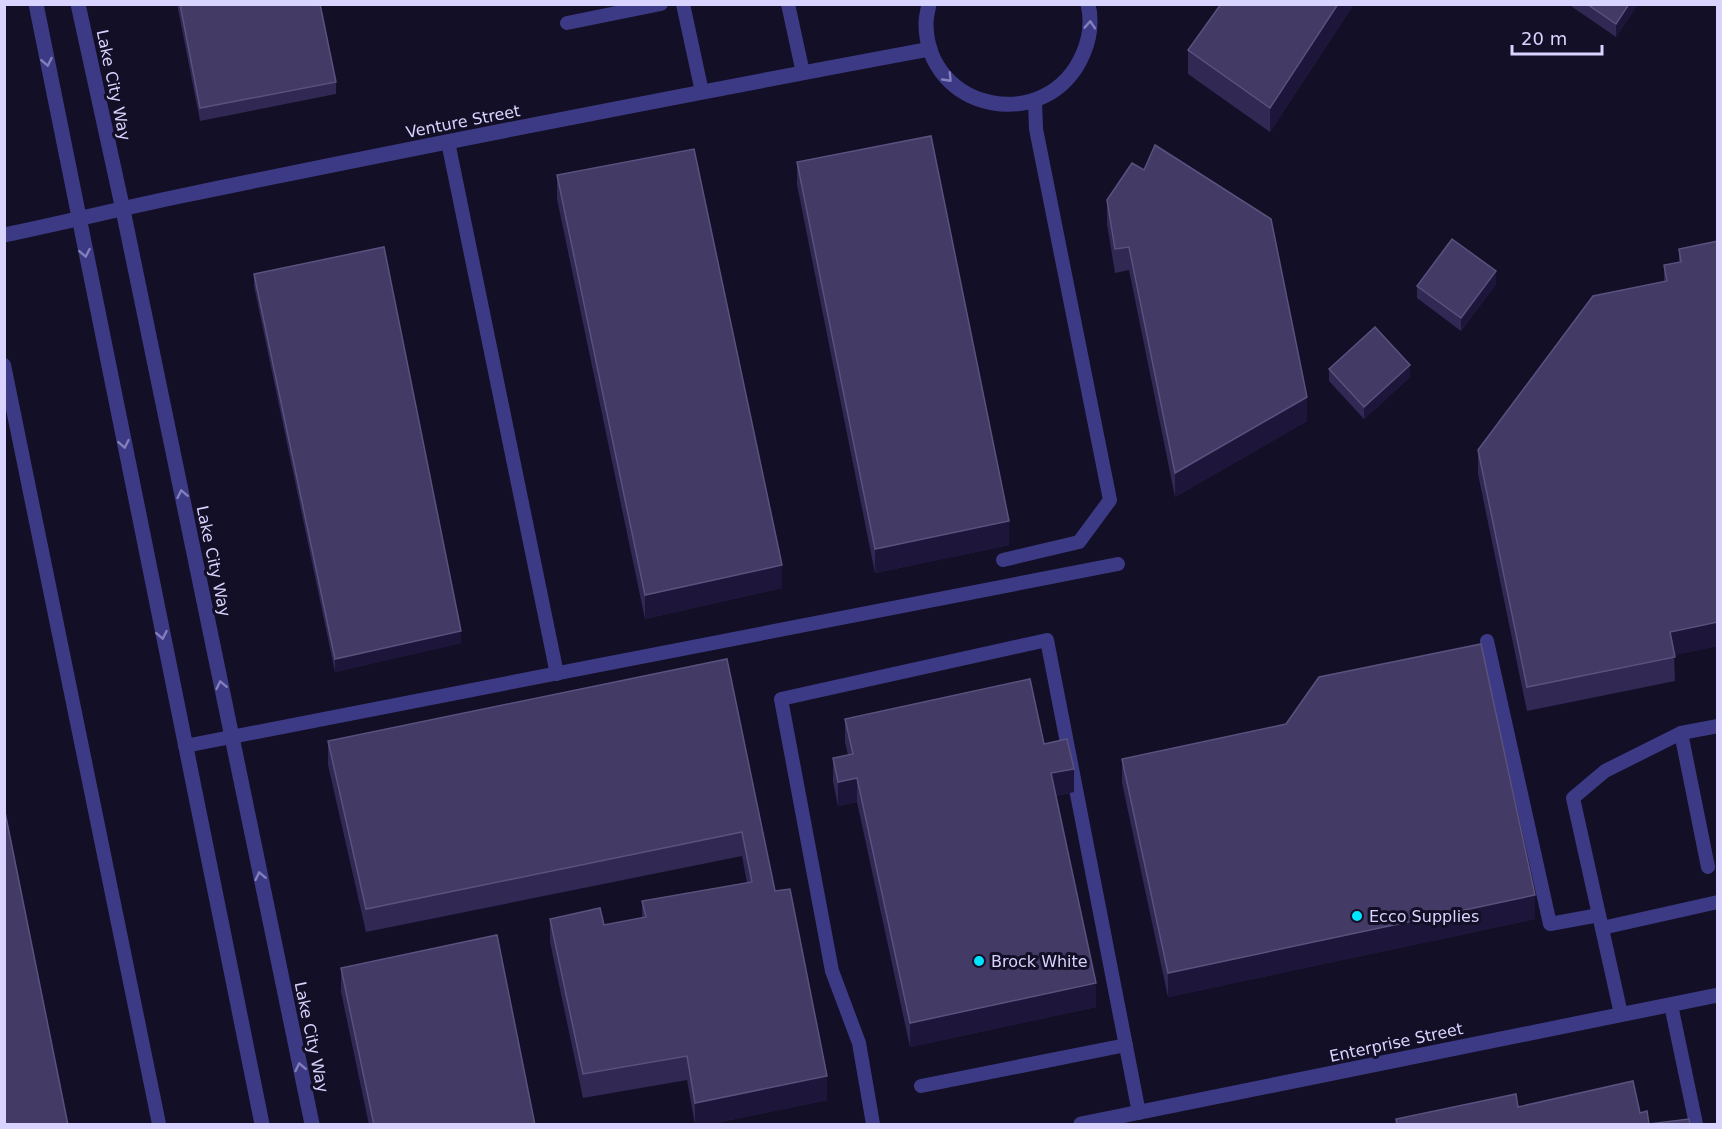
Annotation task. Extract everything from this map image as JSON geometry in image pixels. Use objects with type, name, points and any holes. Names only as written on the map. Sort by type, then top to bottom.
[{"type":"street","points":[[36,4],[262,1125]]},
{"type":"street","name":"Lake City Way","points":[[78,4],[123,210],[312,1125]]},
{"type":"street","points":[[929,4],[926,22],[930,49],[942,72],[960,90],[984,102],[1009,105],[1035,101],[1059,88],[1077,68],[1088,42],[1090,15],[1088,4]]},
{"type":"street","name":"Venture Street","points":[[4,235],[448,142],[930,49]]},
{"type":"street","name":"Enterprise Street","points":[[1082,1125],[1718,995]]},
{"type":"lane","points":[[567,23],[661,4]]},
{"type":"lane","points":[[683,4],[702,92]]},
{"type":"lane","points":[[788,4],[803,73]]},
{"type":"lane","points":[[1003,560],[1079,542],[1110,500],[1036,129],[1035,101]]},
{"type":"lane","points":[[448,142],[557,674]]},
{"type":"lane","points":[[4,365],[159,1125]]},
{"type":"lane","points":[[185,746],[1118,564]]},
{"type":"lane","points":[[873,1125],[860,1043],[832,970],[781,699],[1047,640],[1139,1113]]},
{"type":"lane","points":[[1487,641],[1550,924],[1600,922],[1718,902]]},
{"type":"lane","points":[[1621,1014],[1573,798],[1605,771],[1681,734],[1718,726]]},
{"type":"lane","points":[[1681,734],[1708,867]]},
{"type":"lane","points":[[1671,1005],[1696,1125]]},
{"type":"lane","points":[[921,1086],[1126,1045]]},
{"type":"building","points":[[180,4],[320,4],[336,82],[200,108]]},
{"type":"building","points":[[1221,4],[1338,4],[1270,108],[1188,50]]},
{"type":"building","points":[[1587,4],[1629,4],[1616,24]]},
{"type":"building","points":[[931,136],[1009,521],[875,549],[797,162]]},
{"type":"building","points":[[1155,145],[1271,219],[1307,397],[1175,473],[1129,247],[1115,249],[1107,200],[1132,163],[1144,170]]},
{"type":"building","points":[[694,149],[782,565],[645,595],[557,175]]},
{"type":"building","points":[[1452,239],[1496,271],[1461,318],[1417,286]]},
{"type":"building","points":[[1718,241],[1718,622],[1670,632],[1675,657],[1527,687],[1478,450],[1593,296],[1667,281],[1664,265],[1681,262],[1679,249]]},
{"type":"building","points":[[384,247],[461,631],[335,659],[254,274]]},
{"type":"building","points":[[1375,327],[1410,365],[1364,407],[1329,369]]},
{"type":"building","points":[[1481,644],[1535,895],[1168,973],[1122,759],[1286,724],[1319,677]]},
{"type":"building","points":[[727,659],[775,891],[790,889],[827,1076],[695,1103],[687,1056],[583,1074],[550,919],[600,908],[604,925],[646,917],[642,901],[752,882],[742,832],[366,909],[328,741]]},
{"type":"building","points":[[1030,679],[1044,744],[1067,739],[1074,769],[1051,773],[1096,983],[910,1023],[857,778],[838,782],[833,758],[853,754],[845,719]]},
{"type":"building","points":[[4,807],[68,1125],[4,1125]]},
{"type":"building","points":[[497,935],[535,1125],[374,1125],[341,968]]},
{"type":"building","points":[[1633,1081],[1640,1113],[1647,1111],[1649,1124],[1689,1119],[1690,1125],[1397,1125],[1396,1119],[1516,1094],[1518,1107]]},
{"type":"place","name":"Ecco Supplies","points":[[1357,916]]},
{"type":"place","name":"Brock White","points":[[979,961]]}]
